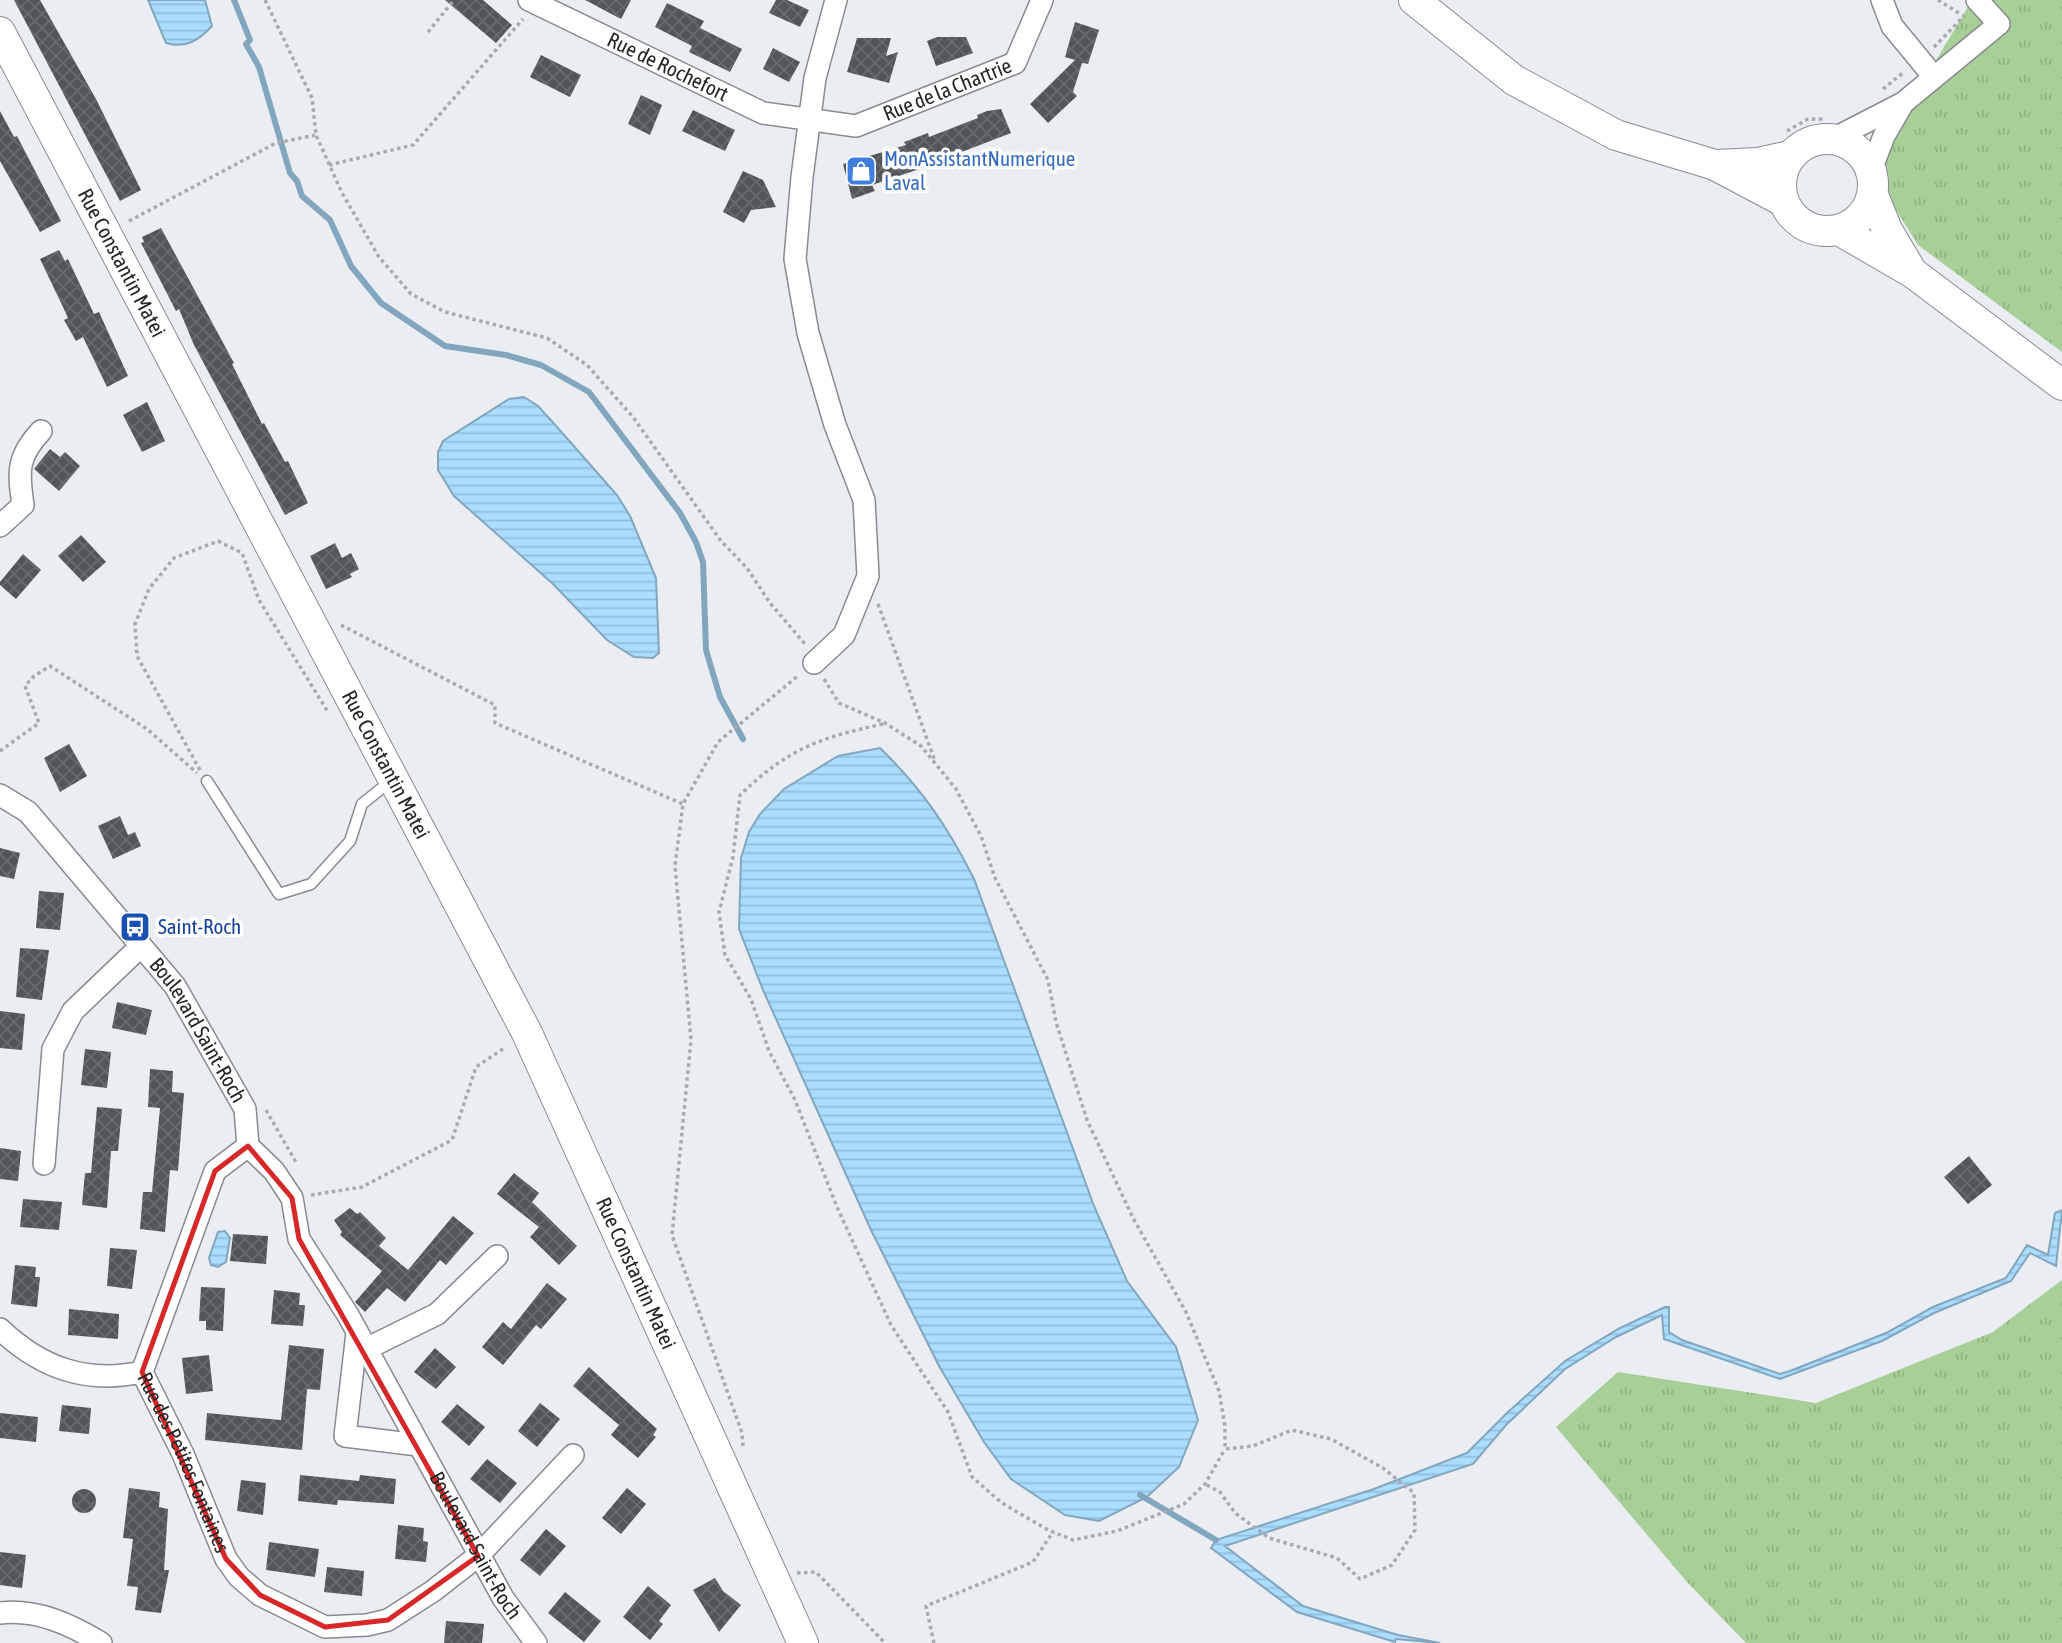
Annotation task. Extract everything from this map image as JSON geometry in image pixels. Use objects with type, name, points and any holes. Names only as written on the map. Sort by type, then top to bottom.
[{"type":"street","points":[[814,663],[844,635],[868,576],[864,500],[835,425],[807,333],[795,259],[815,78],[836,0]]},
{"type":"street","name":"Rue de la Chartrie","points":[[811,120],[856,126],[1015,63],[1042,0]]},
{"type":"street","points":[[1414,0],[1514,80],[1616,135],[1714,165],[1783,201],[1799,223],[1812,229],[1839,230],[1913,273],[2062,385]]},
{"type":"street","points":[[1882,0],[1892,26],[1934,77]]},
{"type":"street","name":"Rue de Rochefort","points":[[533,2],[763,113],[811,120]]},
{"type":"street","points":[[1839,230],[1861,218],[1884,136],[1903,103],[1999,24],[1970,8]]},
{"type":"street","name":"Rue Constantin Matei","points":[[0,32],[527,1033],[803,1643]]},
{"type":"street","points":[[1714,165],[1758,163],[1784,147],[1810,142],[1831,129],[1903,103]]},
{"type":"street","points":[[1831,129],[1852,146],[1872,183],[1887,230],[1913,273]]},
{"type":"street","points":[[1783,201],[1781,177],[1784,147]]},
{"type":"street","points":[[0,526],[23,505],[20,463],[25,449],[41,431]]},
{"type":"street","name":"Boulevard Saint-Roch","points":[[0,795],[27,812],[174,986],[245,1109],[248,1146],[274,1171],[292,1198],[299,1239],[362,1341],[478,1556],[530,1641]]},
{"type":"street","points":[[44,1164],[53,1049],[73,1011],[141,946]]},
{"type":"street","name":"Rue des Petites Fontaines","points":[[248,1146],[215,1171],[142,1372],[183,1454],[226,1559],[239,1577],[260,1595],[325,1635],[388,1620],[433,1591],[478,1556],[573,1455]]},
{"type":"street","points":[[418,1445],[345,1436],[362,1341],[437,1314],[496,1256]]},
{"type":"street","points":[[0,1329],[32,1356],[78,1374],[111,1379],[142,1372]]},
{"type":"street","points":[[0,1613],[41,1615],[76,1627],[101,1643]]},
{"type":"lane","points":[[207,781],[279,894],[311,884],[350,841],[362,804],[394,778]]},
{"type":"path","points":[[265,0],[312,98],[316,135],[330,165],[379,257],[411,294],[445,312],[477,323],[547,338],[587,365],[633,417],[721,541],[747,568],[770,603],[802,638],[839,703],[885,723],[921,746],[956,789],[981,836],[995,878],[1048,980],[1056,1022],[1087,1120],[1133,1218],[1186,1312],[1219,1391],[1225,1426],[1225,1449],[1205,1484],[1184,1504],[1116,1531],[1073,1540],[1053,1532],[1002,1503],[972,1477],[948,1412],[891,1325],[837,1207],[795,1100],[769,1051],[751,999],[725,956],[719,912],[733,857],[740,794],[784,757],[821,738],[885,723]]},
{"type":"path","points":[[428,32],[454,0]]},
{"type":"path","points":[[1938,0],[1970,8]]},
{"type":"path","points":[[330,165],[412,145],[533,2]]},
{"type":"path","points":[[1784,147],[1808,120],[1831,129]]},
{"type":"path","points":[[107,233],[276,143],[316,135]]},
{"type":"path","points":[[207,781],[137,656],[135,624],[149,589],[174,558],[218,541],[242,553],[259,600],[331,718]]},
{"type":"path","points":[[868,576],[937,766]]},
{"type":"path","points":[[340,624],[495,705],[495,723],[683,804]]},
{"type":"path","points":[[743,1456],[742,1433],[672,1235],[691,1040],[675,866],[683,804],[718,741],[814,663]]},
{"type":"path","points":[[0,751],[39,723],[25,686],[34,676],[50,666],[147,729],[207,781]]},
{"type":"path","points":[[292,1198],[362,1186],[452,1140],[477,1068],[527,1033]]},
{"type":"path","points":[[1205,1484],[1220,1492],[1235,1513],[1269,1538],[1337,1558],[1360,1579],[1392,1565],[1415,1530],[1414,1493],[1383,1468],[1331,1439],[1292,1430],[1254,1446],[1225,1449]]},
{"type":"path","points":[[934,1643],[926,1606],[1033,1562],[1053,1532]]},
{"type":"path","points":[[774,1574],[816,1572],[885,1643]]},
{"type":"highlighted area","points":[[248,1146],[292,1198],[299,1239],[478,1556],[388,1620],[325,1627],[260,1595],[226,1559],[142,1372],[215,1171]]},
{"type":"green space","points":[[1972,0],[2062,0],[2062,352],[1918,245],[1871,170]]},
{"type":"green space","points":[[2062,1280],[2062,1643],[1746,1643],[1687,1582],[1556,1427],[1618,1372],[1816,1403],[1993,1332]]},
{"type":"water","points":[[148,0],[205,0],[212,26],[192,42],[180,45],[166,43]]},
{"type":"water","points":[[524,397],[538,406],[557,427],[617,495],[630,516],[656,578],[659,653],[653,658],[634,657],[607,640],[553,584],[454,496],[438,470],[438,452],[443,441],[509,399]]},
{"type":"water","points":[[880,748],[909,778],[933,809],[974,879],[1094,1206],[1127,1281],[1176,1347],[1198,1420],[1179,1467],[1147,1497],[1099,1521],[1065,1515],[1011,1479],[984,1442],[939,1366],[871,1230],[763,990],[739,929],[741,858],[749,832],[760,814],[784,789],[838,756]]},
{"type":"water","points":[[2062,1210],[2056,1266],[2030,1253],[2011,1281],[1934,1313],[1882,1341],[1780,1379],[1664,1339],[1662,1315],[1616,1337],[1565,1369],[1506,1425],[1473,1464],[1225,1546],[1303,1606],[1398,1635],[1440,1643],[1396,1639],[1395,1642],[1297,1612],[1211,1548],[1216,1540],[1374,1489],[1467,1453],[1565,1361],[1620,1328],[1665,1307],[1669,1307],[1669,1332],[1682,1340],[1780,1374],[1886,1333],[1933,1307],[2006,1278],[2027,1245],[2048,1255],[2055,1213]]},
{"type":"water","points":[[225,1231],[230,1238],[226,1262],[218,1267],[211,1265],[209,1258],[218,1232]]},
{"type":"building","points":[[14,0],[40,0],[96,99],[141,190],[120,201]]},
{"type":"building","points":[[445,0],[483,0],[512,25],[496,43]]},
{"type":"building","points":[[585,0],[631,0],[621,19]]},
{"type":"building","points":[[776,0],[787,0],[809,10],[800,27],[769,13]]},
{"type":"building","points":[[667,3],[704,21],[700,28],[742,49],[730,72],[689,52],[692,46],[655,27]]},
{"type":"building","points":[[1075,22],[1099,30],[1088,64],[1082,63],[1073,92],[1077,96],[1048,123],[1030,104],[1075,60],[1065,57]]},
{"type":"building","points":[[937,37],[966,37],[973,53],[936,66],[927,41]]},
{"type":"building","points":[[857,38],[891,38],[886,56],[898,52],[889,83],[847,72]]},
{"type":"building","points":[[773,48],[800,62],[789,82],[763,69]]},
{"type":"building","points":[[541,55],[581,75],[570,97],[530,77]]},
{"type":"building","points":[[641,95],[662,105],[650,135],[628,124]]},
{"type":"building","points":[[1001,109],[1011,133],[954,155],[955,157],[872,185],[875,191],[852,199],[843,164],[906,145],[904,142],[928,133],[929,137],[978,118],[977,115],[987,111]]},
{"type":"building","points":[[693,110],[735,130],[725,151],[682,131]]},
{"type":"building","points":[[0,111],[14,137],[17,136],[61,221],[40,232],[0,161]]},
{"type":"building","points":[[743,171],[763,180],[776,207],[751,210],[744,223],[723,212]]},
{"type":"building","points":[[161,228],[234,363],[232,364],[262,424],[264,423],[285,462],[288,461],[308,503],[285,515],[194,345],[179,309],[176,311],[141,243],[144,242],[142,237]]},
{"type":"building","points":[[59,250],[65,261],[68,259],[94,314],[99,312],[128,376],[107,387],[83,337],[76,341],[64,320],[68,318],[40,259]]},
{"type":"building","points":[[147,402],[165,441],[142,452],[123,415]]},
{"type":"building","points":[[50,449],[60,457],[65,452],[80,466],[59,491],[34,469]]},
{"type":"building","points":[[81,535],[106,562],[83,582],[58,556]]},
{"type":"building","points":[[335,543],[342,558],[351,553],[359,569],[350,574],[352,577],[326,589],[310,556]]},
{"type":"building","points":[[23,554],[41,570],[16,599],[0,582]]},
{"type":"building","points":[[69,744],[87,776],[60,792],[44,758]]},
{"type":"building","points":[[120,816],[128,835],[135,832],[141,846],[113,859],[98,826]]},
{"type":"building","points":[[0,848],[20,853],[14,879],[0,876]]},
{"type":"building","points":[[39,891],[64,893],[60,930],[36,928]]},
{"type":"building","points":[[20,948],[49,950],[42,1000],[16,997]]},
{"type":"building","points":[[117,1002],[152,1010],[146,1035],[112,1028]]},
{"type":"building","points":[[0,1011],[25,1014],[22,1050],[0,1048]]},
{"type":"building","points":[[85,1049],[111,1052],[107,1088],[81,1085]]},
{"type":"building","points":[[150,1069],[173,1071],[172,1092],[184,1093],[178,1171],[170,1170],[165,1232],[140,1229],[143,1192],[152,1192],[160,1108],[148,1107]]},
{"type":"building","points":[[97,1107],[122,1109],[118,1151],[111,1151],[107,1208],[82,1205],[85,1173],[91,1173]]},
{"type":"building","points":[[0,1148],[21,1151],[18,1181],[0,1179]]},
{"type":"building","points":[[1969,1156],[1992,1185],[1968,1204],[1944,1177]]},
{"type":"building","points":[[514,1173],[539,1193],[532,1202],[577,1246],[559,1265],[530,1237],[539,1227],[497,1194]]},
{"type":"building","points":[[23,1199],[62,1202],[59,1230],[20,1227]]},
{"type":"building","points":[[350,1208],[357,1214],[360,1212],[386,1238],[379,1246],[408,1270],[453,1216],[474,1233],[446,1265],[440,1260],[405,1302],[387,1288],[365,1312],[355,1302],[382,1271],[340,1235],[342,1232],[334,1220]]},
{"type":"building","points":[[233,1234],[268,1236],[266,1264],[230,1261]]},
{"type":"building","points":[[110,1248],[137,1250],[132,1289],[107,1286]]},
{"type":"building","points":[[15,1265],[36,1267],[35,1277],[40,1277],[37,1307],[11,1304]]},
{"type":"building","points":[[547,1283],[567,1299],[541,1329],[536,1325],[503,1365],[482,1347],[503,1322],[511,1329]]},
{"type":"building","points":[[201,1287],[225,1288],[223,1331],[206,1330],[206,1321],[199,1321]]},
{"type":"building","points":[[274,1290],[300,1293],[299,1305],[305,1305],[303,1326],[271,1324]]},
{"type":"building","points":[[69,1309],[119,1314],[118,1339],[68,1335]]},
{"type":"building","points":[[289,1345],[324,1349],[320,1390],[307,1389],[302,1450],[205,1440],[207,1413],[281,1420]]},
{"type":"building","points":[[435,1348],[456,1367],[436,1389],[414,1372]]},
{"type":"building","points":[[209,1355],[213,1391],[186,1394],[182,1358]]},
{"type":"building","points":[[589,1367],[657,1429],[653,1435],[656,1437],[638,1458],[611,1435],[619,1425],[573,1386]]},
{"type":"building","points":[[540,1403],[560,1419],[537,1447],[518,1431]]},
{"type":"building","points":[[457,1404],[485,1427],[469,1446],[441,1422]]},
{"type":"building","points":[[62,1405],[91,1408],[89,1434],[59,1431]]},
{"type":"building","points":[[0,1413],[38,1417],[36,1442],[0,1438]]},
{"type":"building","points":[[487,1459],[517,1483],[500,1503],[470,1479]]},
{"type":"building","points":[[300,1475],[359,1481],[360,1475],[396,1479],[394,1504],[338,1500],[337,1505],[298,1501]]},
{"type":"building","points":[[241,1480],[266,1483],[263,1515],[237,1511]]},
{"type":"building","points":[[129,1488],[160,1492],[159,1507],[168,1509],[164,1570],[169,1570],[161,1613],[135,1610],[138,1587],[127,1586],[133,1539],[123,1538]]},
{"type":"building","points":[[627,1488],[646,1504],[621,1534],[602,1518]]},
{"type":"building","points":[[84,1489],[92,1493],[96,1501],[92,1509],[84,1513],[76,1509],[72,1501],[76,1493]]},
{"type":"building","points":[[398,1525],[424,1528],[423,1541],[428,1542],[426,1562],[395,1559]]},
{"type":"building","points":[[546,1529],[566,1546],[540,1576],[520,1560]]},
{"type":"building","points":[[269,1542],[319,1549],[315,1577],[266,1570]]},
{"type":"building","points":[[0,1552],[26,1555],[22,1588],[0,1585]]},
{"type":"building","points":[[327,1567],[364,1571],[362,1596],[324,1592]]},
{"type":"building","points":[[715,1578],[723,1591],[741,1605],[719,1632],[693,1590]]},
{"type":"building","points":[[648,1586],[671,1605],[659,1621],[663,1624],[650,1640],[623,1617]]},
{"type":"building","points":[[565,1592],[601,1621],[584,1642],[548,1613]]},
{"type":"building","points":[[446,1621],[484,1624],[482,1643],[444,1643]]},
{"type":"waterway","points":[[234,0],[250,40],[246,44],[259,67],[290,173],[297,181],[302,196],[330,220],[351,266],[381,303],[445,346],[506,355],[541,365],[589,392],[680,513],[696,542],[703,562],[706,650],[720,697],[743,739]]},
{"type":"waterway","points":[[1140,1495],[1216,1540]]},
{"type":"place","name":"MonAssistantNumerique Laval","points":[[861,171]]},
{"type":"place","name":"Saint-Roch","points":[[135,927]]}]
